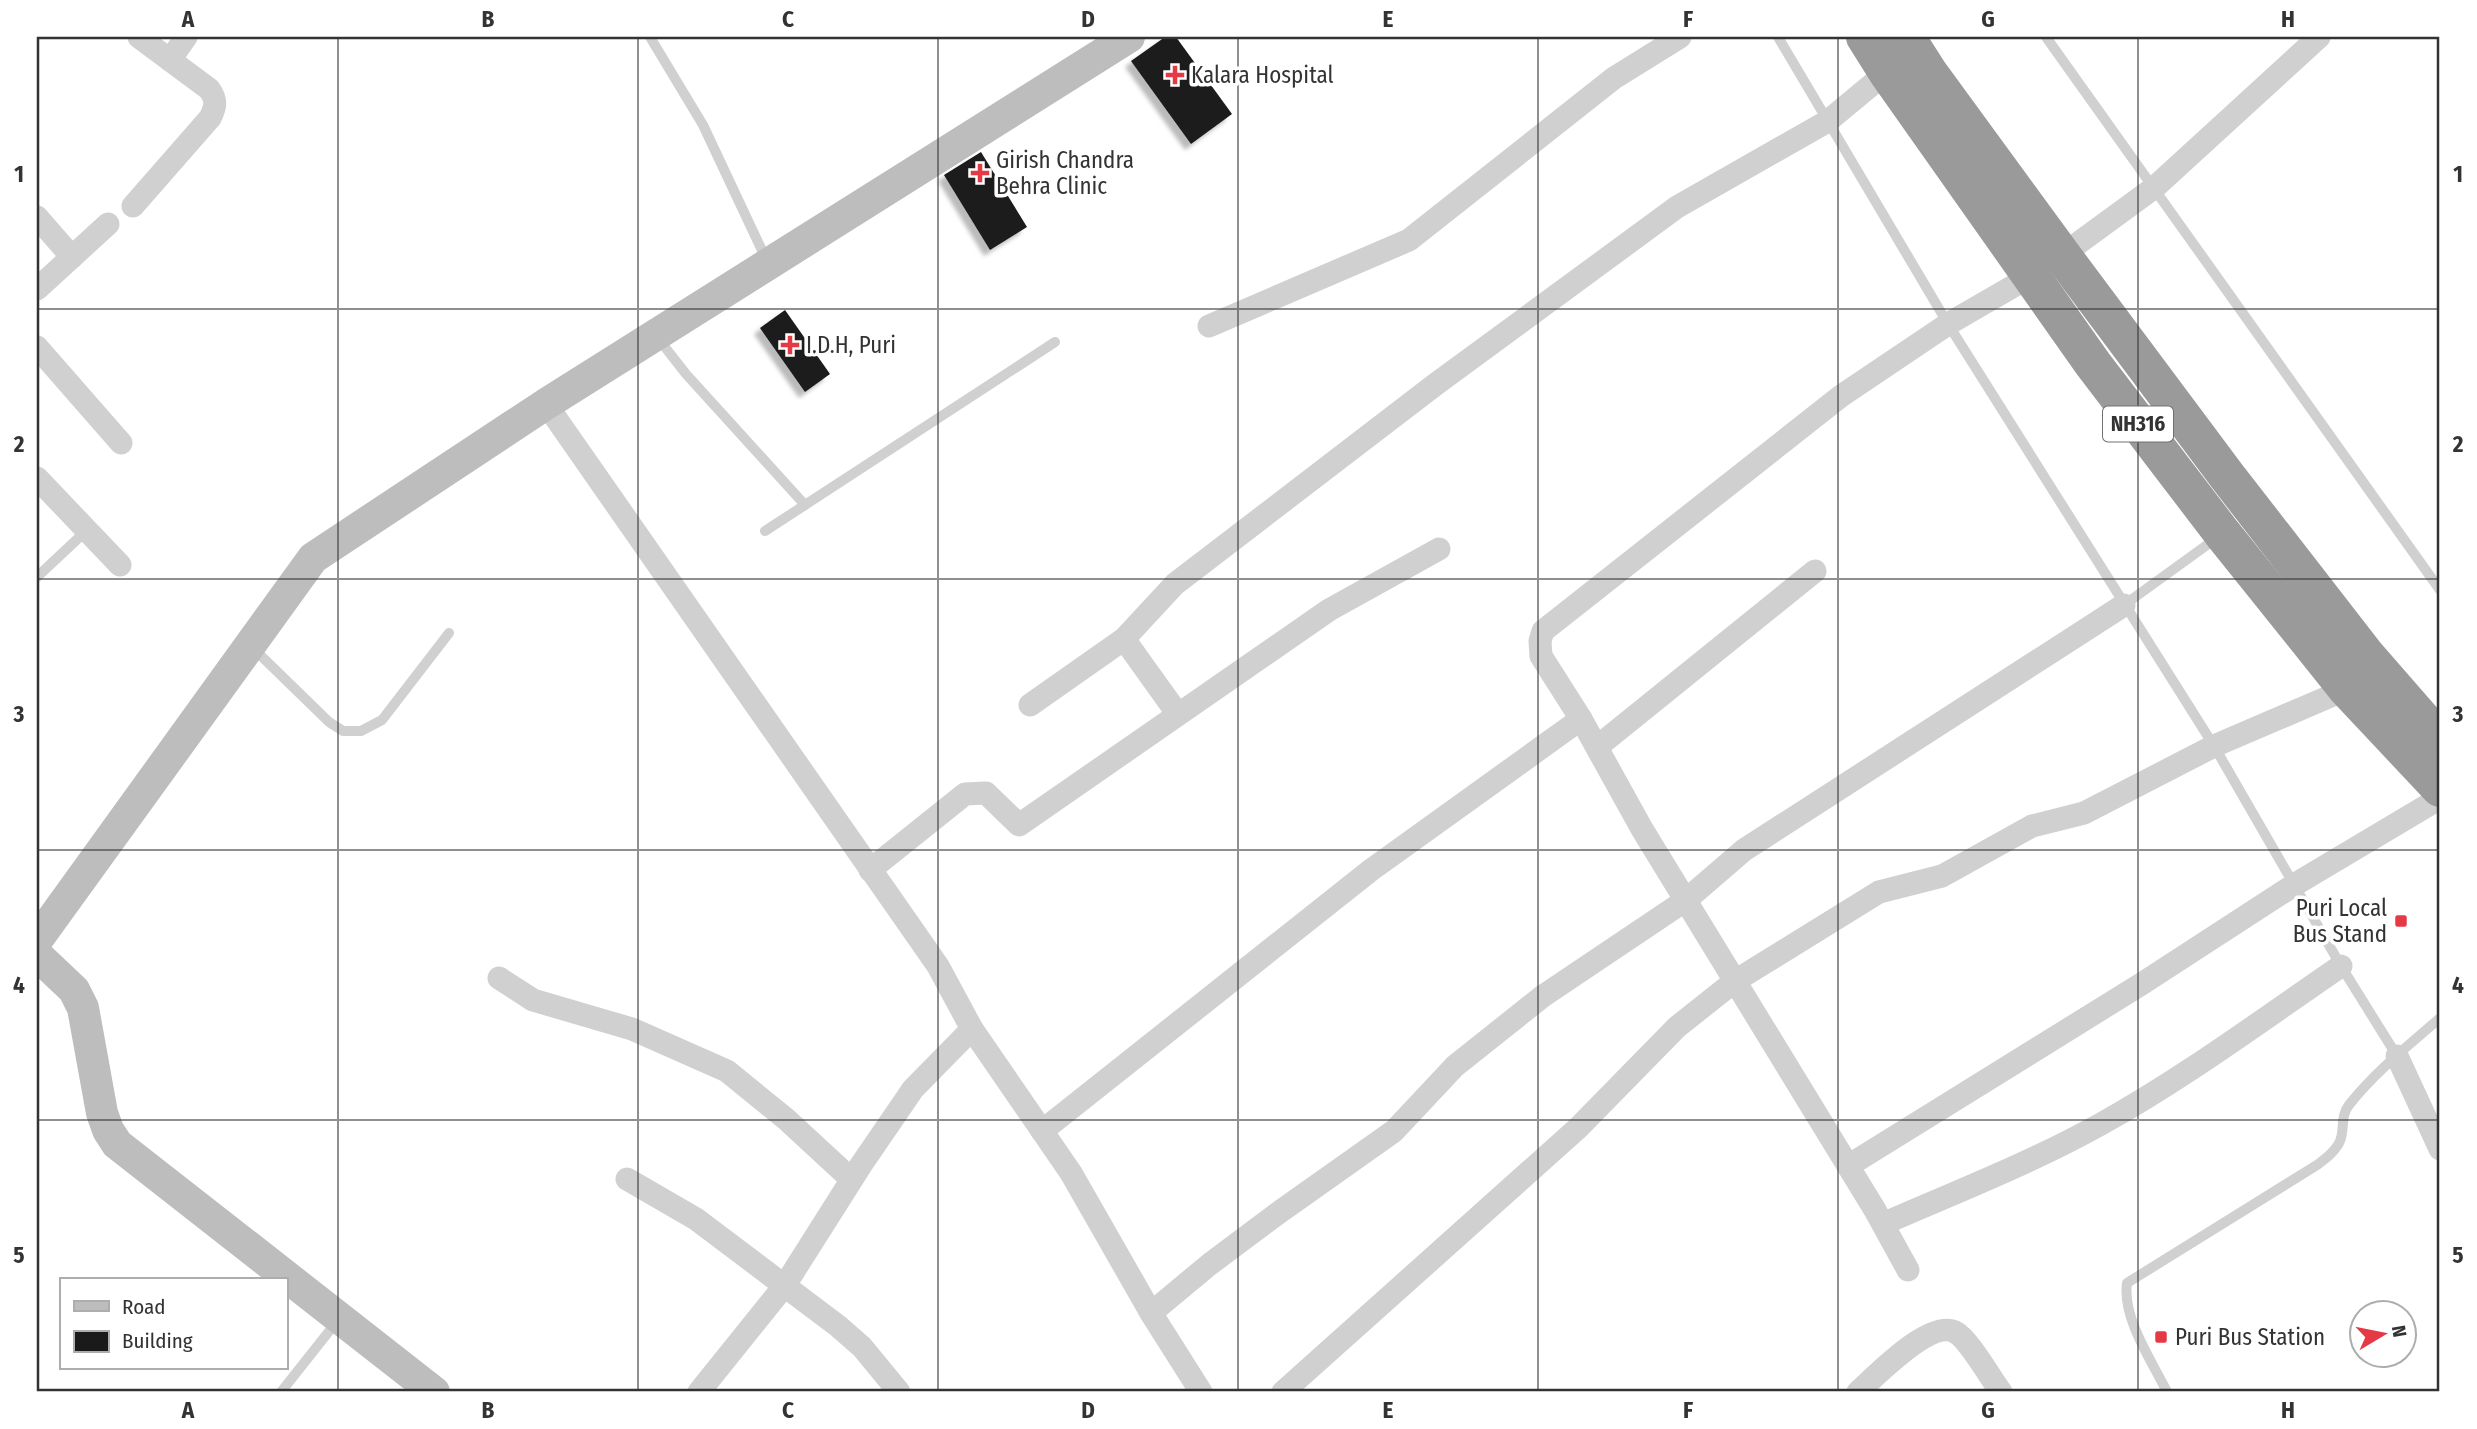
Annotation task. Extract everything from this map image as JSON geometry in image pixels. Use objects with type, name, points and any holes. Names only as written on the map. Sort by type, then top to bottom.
[{"type":"highway","name":"NH316","points":[[1865,37],[1887,72],[2365,654],[2440,740]]},
{"type":"highway","name":"NH316","points":[[1906,37],[2046,265],[2092,364],[2347,689],[2440,788]]},
{"type":"main road","points":[[37,940],[313,558],[546,404],[1129,37]]},
{"type":"main road","points":[[37,955],[74,989],[83,1008],[102,1113],[117,1144],[434,1392]]},
{"type":"street","points":[[132,206],[210,118],[215,108],[215,98],[209,89],[139,37]]},
{"type":"street","points":[[170,60],[186,37]]},
{"type":"street","points":[[1209,326],[1409,240],[1614,78],[1680,37]]},
{"type":"street","points":[[1908,1270],[1849,1167],[1685,900],[1581,719],[1541,656],[1539,641],[1543,631],[1842,396],[1948,324],[2046,265],[2155,187],[2319,37]]},
{"type":"street","points":[[1030,705],[1124,639],[1175,584],[1436,384],[1677,206],[1828,121],[1887,72]]},
{"type":"street","points":[[37,218],[72,257]]},
{"type":"street","points":[[37,289],[108,224]]},
{"type":"street","points":[[37,346],[121,443]]},
{"type":"street","points":[[546,404],[938,966],[972,1029],[1071,1173],[1151,1313],[1201,1392]]},
{"type":"street","points":[[37,478],[120,565]]},
{"type":"street","points":[[870,870],[965,794],[986,793],[1020,825],[1177,713],[1329,610],[1439,549]]},
{"type":"street","points":[[1597,747],[1815,571]]},
{"type":"street","points":[[1151,1313],[1280,1211],[1394,1131],[1455,1066],[1543,996],[1685,900],[1744,850],[2123,605]]},
{"type":"street","points":[[1124,639],[1177,713]]},
{"type":"street","points":[[1283,1392],[1578,1128],[1677,1027],[1735,981],[1879,892],[1942,876],[2032,827],[2084,813],[2214,746],[2347,689]]},
{"type":"street","points":[[1042,1131],[1371,870],[1581,719]]},
{"type":"street","points":[[1849,1167],[2294,885],[2440,798]]},
{"type":"street","points":[[1883,1224],[2100,1125],[2341,967]]},
{"type":"street","points":[[499,978],[533,1000],[632,1029],[727,1071],[786,1119],[851,1179]]},
{"type":"street","points":[[699,1392],[785,1285],[851,1179],[913,1089],[972,1029]]},
{"type":"street","points":[[2397,1056],[2440,1149]]},
{"type":"street","points":[[627,1179],[696,1219],[785,1285],[862,1347],[900,1392]]},
{"type":"street","points":[[1858,1392],[1899,1355],[1933,1332],[1944,1329],[1954,1331],[1963,1338],[2001,1392]]},
{"type":"lane","points":[[650,37],[703,125],[768,264]]},
{"type":"lane","points":[[1778,37],[1948,324],[2214,746],[2341,967],[2397,1056]]},
{"type":"lane","points":[[2046,37],[2440,590]]},
{"type":"lane","points":[[655,335],[686,374],[805,505]]},
{"type":"lane","points":[[765,531],[1055,342]]},
{"type":"lane","points":[[37,577],[87,530]]},
{"type":"lane","points":[[2123,605],[2222,533]]},
{"type":"lane","points":[[250,645],[329,722],[344,731],[361,731],[382,720],[449,634]]},
{"type":"lane","points":[[2167,1392],[2128,1311],[2125,1295],[2127,1283],[2330,1155],[2340,1141],[2342,1118],[2347,1107],[2397,1056],[2440,1018]]},
{"type":"lane","points":[[281,1392],[339,1318]]},
{"type":"building","points":[[1165,37],[1176,37],[1232,114],[1191,144],[1131,61]]},
{"type":"building","points":[[981,152],[1027,227],[990,250],[944,175]]},
{"type":"building","points":[[785,310],[830,374],[805,392],[760,328]]},
{"type":"place","name":"Kalara Hospital","points":[[1175,75]]},
{"type":"place","name":"Girish Chandra Behra Clinic","points":[[980,173]]},
{"type":"place","name":"I.D.H, Puri","points":[[790,345]]},
{"type":"place","name":"Puri Local Bus Stand","points":[[2401,921]]},
{"type":"place","name":"Puri Bus Station","points":[[2161,1337]]}]
